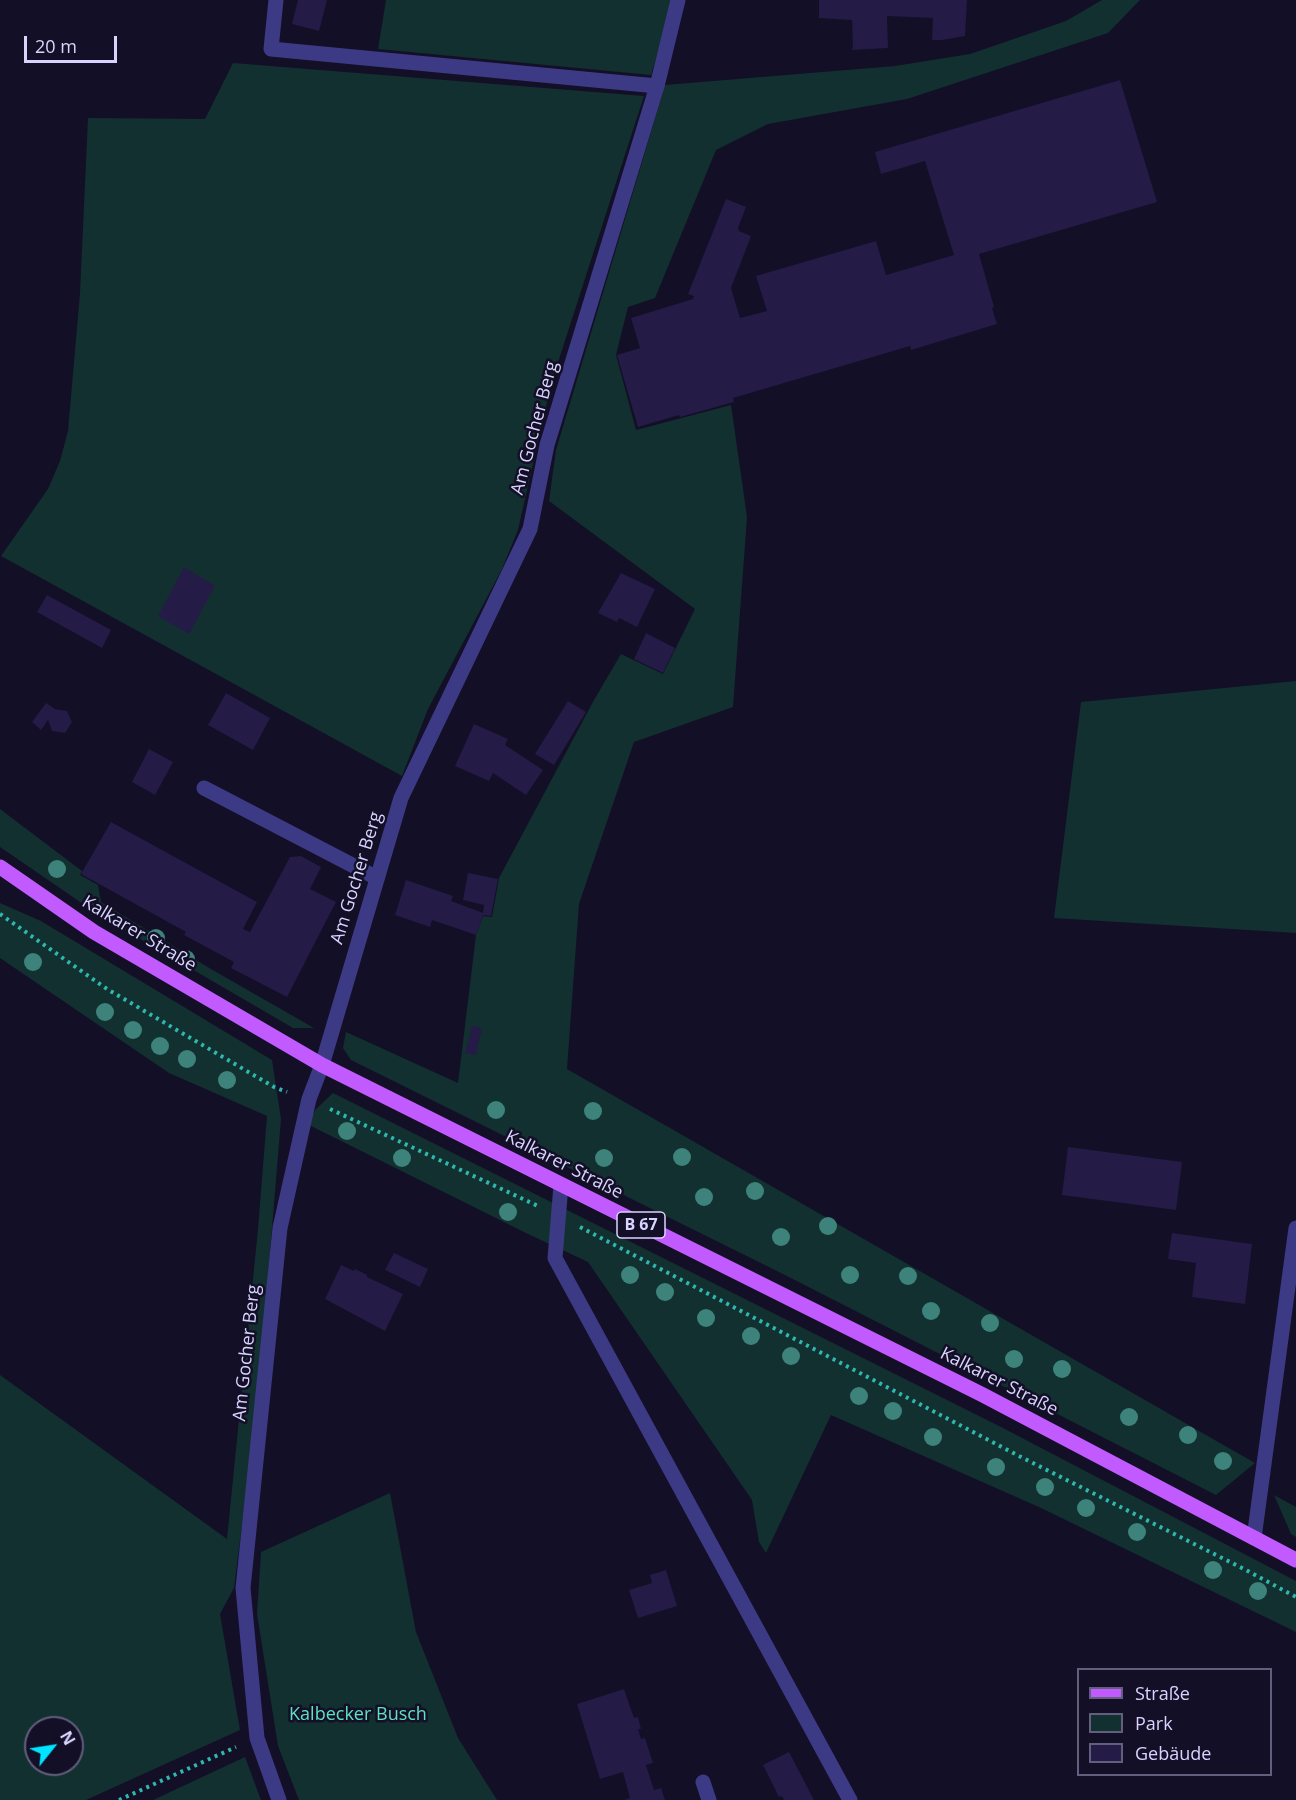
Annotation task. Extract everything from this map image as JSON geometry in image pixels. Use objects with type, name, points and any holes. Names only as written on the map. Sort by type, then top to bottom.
[{"type":"main road","name":"Kalkarer Straße","points":[[0,867],[94,932],[322,1065],[983,1395],[1296,1560]]},
{"type":"street","points":[[276,0],[271,49],[657,86]]},
{"type":"street","name":"Am Gocher Berg","points":[[279,1800],[257,1738],[243,1588],[280,1228],[309,1100],[322,1065],[402,798],[530,529],[547,445],[657,86],[678,0]]},
{"type":"street","points":[[204,788],[377,878]]},
{"type":"street","points":[[561,1185],[555,1258],[850,1800]]},
{"type":"street","points":[[1254,1538],[1296,1228]]},
{"type":"street","points":[[703,1782],[709,1800]]},
{"type":"path","points":[[0,914],[107,989],[274,1087],[309,1100],[559,1216],[1011,1452],[1296,1597]]},
{"type":"path","points":[[119,1800],[257,1738]]},
{"type":"green space","points":[[386,0],[673,0],[651,75],[378,49]]},
{"type":"green space","points":[[1102,0],[1140,0],[1108,33],[907,99],[768,124],[716,150],[655,298],[628,307],[616,355],[636,430],[731,405],[747,517],[733,707],[634,742],[579,904],[567,1069],[1255,1463],[1216,1495],[785,1275],[351,1060],[343,1048],[346,1032],[458,1083],[476,935],[483,916],[492,917],[499,878],[621,654],[663,674],[695,609],[549,501],[556,450],[665,85],[895,66],[970,54],[1066,21]]},
{"type":"green space","points":[[233,63],[644,96],[551,384],[518,530],[502,569],[428,709],[402,776],[1,556],[48,489],[60,461],[68,431],[80,293],[88,118],[205,119]]},
{"type":"green space","points":[[1296,681],[1296,933],[1054,918],[1081,702]]},
{"type":"green space","points":[[0,809],[82,871],[80,875],[98,885],[101,902],[314,1028],[293,1028],[99,915],[0,847]]},
{"type":"green space","points":[[0,903],[41,921],[272,1060],[281,1119],[258,1398],[234,1588],[220,1614],[240,1730],[86,1800],[0,1800],[0,1375],[227,1539],[267,1116],[169,1073],[0,958]]},
{"type":"green space","points":[[333,1093],[1003,1428],[1296,1581],[1296,1632],[1041,1508],[831,1415],[766,1553],[759,1542],[752,1500],[588,1262],[307,1124],[316,1109]]},
{"type":"green space","name":"Kalbecker Busch","points":[[390,1493],[416,1632],[458,1738],[497,1800],[299,1800],[278,1746],[257,1614],[261,1552]]},
{"type":"green space","points":[[1274,1495],[1296,1507],[1296,1537],[1291,1534]]},
{"type":"green space","points":[[245,1757],[261,1800],[153,1800]]},
{"type":"building","points":[[298,0],[327,0],[319,31],[292,24]]},
{"type":"building","points":[[819,0],[967,0],[965,36],[932,40],[933,18],[887,16],[888,48],[851,50],[853,48],[852,20],[819,18]]},
{"type":"building","points":[[1120,80],[1157,202],[979,254],[997,324],[911,350],[910,346],[733,398],[734,402],[638,427],[617,355],[640,348],[631,318],[693,299],[694,296],[688,294],[726,199],[746,207],[738,228],[739,231],[751,236],[731,288],[740,318],[767,311],[756,276],[876,241],[886,275],[954,255],[925,161],[881,174],[875,152]]},
{"type":"building","points":[[184,567],[215,586],[189,634],[158,616]]},
{"type":"building","points":[[621,573],[655,589],[637,627],[619,618],[617,622],[598,613]]},
{"type":"building","points":[[47,595],[111,630],[102,648],[37,612]]},
{"type":"building","points":[[646,633],[675,648],[663,673],[634,659]]},
{"type":"building","points":[[226,693],[270,718],[253,750],[208,725]]},
{"type":"building","points":[[568,701],[586,712],[554,765],[535,754]]},
{"type":"building","points":[[46,703],[55,709],[67,711],[72,722],[65,733],[52,731],[48,720],[41,730],[32,722]]},
{"type":"building","points":[[474,724],[508,739],[505,745],[543,770],[526,795],[493,773],[489,781],[455,766]]},
{"type":"building","points":[[149,749],[173,762],[155,795],[132,782]]},
{"type":"building","points":[[111,822],[257,902],[243,929],[250,932],[290,857],[301,856],[321,867],[310,889],[336,902],[287,997],[231,968],[234,962],[184,935],[186,932],[81,874]]},
{"type":"building","points":[[468,873],[498,879],[491,916],[483,915],[476,935],[432,920],[430,927],[395,915],[406,880],[453,896],[451,901],[483,913],[484,905],[463,900]]},
{"type":"building","points":[[472,1026],[482,1028],[476,1055],[465,1053]]},
{"type":"building","points":[[1068,1147],[1182,1162],[1176,1210],[1062,1195]]},
{"type":"building","points":[[1172,1233],[1252,1244],[1245,1304],[1192,1297],[1196,1263],[1168,1259]]},
{"type":"building","points":[[394,1253],[428,1269],[420,1287],[385,1270]]},
{"type":"building","points":[[341,1265],[354,1271],[355,1269],[403,1294],[385,1331],[325,1299]]},
{"type":"building","points":[[666,1570],[677,1606],[638,1618],[629,1590],[652,1583],[650,1575]]},
{"type":"building","points":[[624,1689],[634,1718],[638,1717],[641,1739],[645,1738],[653,1763],[646,1765],[654,1790],[661,1788],[665,1800],[624,1800],[630,1798],[623,1772],[600,1779],[577,1704]]},
{"type":"building","points":[[789,1752],[814,1800],[784,1800],[782,1796],[779,1797],[763,1765]]}]
